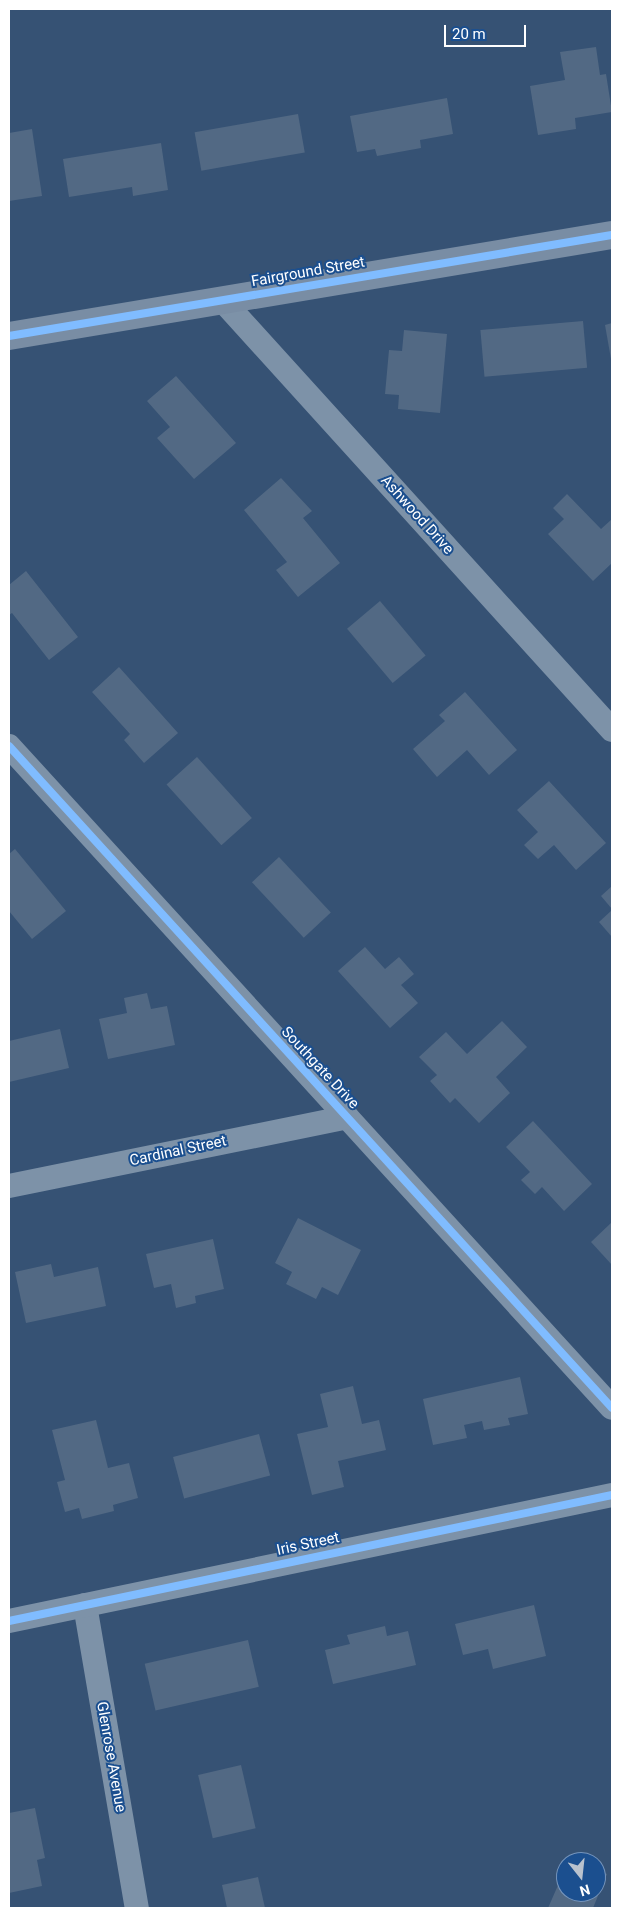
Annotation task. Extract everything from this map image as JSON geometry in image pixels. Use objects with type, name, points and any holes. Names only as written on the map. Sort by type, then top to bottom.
[{"type":"street","name":"Fairground Street","points":[[9,336],[612,235]]},
{"type":"street","name":"Ashwood Drive","points":[[223,301],[612,730]]},
{"type":"street","name":"Southgate Drive","points":[[13,757],[347,1117],[612,1408]]},
{"type":"street","name":"Cardinal Street","points":[[9,1186],[347,1117]]},
{"type":"street","name":"Iris Street","points":[[9,1621],[612,1494]]},
{"type":"street","name":"Glenrose Avenue","points":[[86,1605],[137,1908]]},
{"type":"building","points":[[596,47],[600,75],[606,74],[612,112],[575,118],[576,129],[538,135],[530,86],[565,80],[560,52]]},
{"type":"building","points":[[447,98],[453,134],[420,140],[421,148],[377,156],[375,149],[357,152],[350,116]]},
{"type":"building","points":[[298,114],[305,152],[201,171],[195,132]]},
{"type":"building","points":[[32,129],[42,196],[9,201],[9,133]]},
{"type":"building","points":[[161,143],[168,190],[133,196],[132,187],[69,197],[63,159]]},
{"type":"building","points":[[583,321],[587,368],[484,377],[480,330]]},
{"type":"building","points":[[612,323],[612,359],[611,359],[605,325]]},
{"type":"building","points":[[404,330],[447,334],[440,413],[398,409],[399,395],[385,394],[389,350],[402,351]]},
{"type":"building","points":[[176,376],[236,443],[194,479],[157,438],[170,427],[147,401]]},
{"type":"building","points":[[281,478],[312,511],[303,518],[340,563],[298,597],[276,570],[287,562],[244,510]]},
{"type":"building","points":[[567,494],[601,529],[612,519],[612,563],[593,581],[548,534],[564,519],[553,508]]},
{"type":"building","points":[[26,571],[78,637],[49,660],[12,613],[9,615],[9,585]]},
{"type":"building","points":[[380,601],[426,655],[393,683],[347,629]]},
{"type":"building","points":[[119,667],[178,733],[144,763],[124,740],[130,734],[92,692]]},
{"type":"building","points":[[465,692],[517,750],[489,775],[467,750],[437,777],[413,749],[445,721],[439,715]]},
{"type":"building","points":[[197,757],[252,818],[221,845],[167,784]]},
{"type":"building","points":[[549,781],[606,843],[576,870],[554,845],[538,859],[524,845],[538,832],[517,810]]},
{"type":"building","points":[[15,849],[66,911],[32,939],[9,911],[9,854]]},
{"type":"building","points":[[279,857],[331,913],[304,938],[252,882]]},
{"type":"building","points":[[612,886],[612,909],[601,896]]},
{"type":"building","points":[[612,910],[612,937],[599,922]]},
{"type":"building","points":[[365,947],[385,969],[399,957],[414,974],[401,985],[418,1003],[390,1028],[338,971]]},
{"type":"building","points":[[147,993],[151,1009],[167,1006],[175,1045],[108,1059],[99,1019],[127,1013],[124,998]]},
{"type":"building","points":[[502,1021],[527,1047],[496,1077],[510,1093],[479,1123],[455,1098],[450,1103],[430,1081],[437,1075],[419,1057],[446,1032],[467,1054]]},
{"type":"building","points":[[60,1029],[69,1068],[9,1082],[9,1041]]},
{"type":"building","points":[[533,1121],[592,1184],[564,1211],[542,1187],[535,1194],[521,1180],[530,1172],[506,1147]]},
{"type":"building","points":[[298,1218],[361,1250],[338,1295],[322,1287],[316,1299],[286,1284],[292,1272],[275,1263]]},
{"type":"building","points":[[612,1222],[612,1265],[591,1242]]},
{"type":"building","points":[[213,1239],[224,1289],[195,1296],[196,1303],[176,1308],[171,1284],[154,1288],[146,1254]]},
{"type":"building","points":[[51,1264],[54,1277],[98,1267],[106,1306],[26,1323],[15,1272]]},
{"type":"building","points":[[520,1377],[528,1414],[508,1418],[510,1425],[484,1430],[482,1421],[464,1425],[467,1438],[433,1445],[423,1399]]},
{"type":"building","points":[[353,1386],[362,1424],[379,1420],[386,1450],[338,1461],[344,1487],[312,1495],[297,1434],[328,1427],[320,1394]]},
{"type":"building","points":[[96,1420],[108,1468],[129,1463],[138,1498],[113,1505],[114,1511],[82,1519],[79,1508],[65,1512],[57,1482],[65,1480],[52,1430]]},
{"type":"building","points":[[259,1434],[270,1476],[184,1499],[173,1457]]},
{"type":"building","points":[[534,1605],[546,1656],[493,1669],[488,1649],[463,1655],[455,1624]]},
{"type":"building","points":[[385,1626],[387,1636],[408,1631],[416,1665],[333,1684],[325,1650],[350,1644],[347,1635]]},
{"type":"building","points":[[248,1640],[259,1687],[156,1711],[145,1664]]},
{"type":"building","points":[[241,1765],[256,1828],[213,1838],[198,1775]]},
{"type":"building","points":[[35,1808],[45,1858],[37,1860],[42,1886],[9,1893],[9,1813]]},
{"type":"building","points":[[258,1877],[265,1908],[227,1908],[222,1885]]},
{"type":"building","points":[[556,1890],[556,1902],[595,1902],[593,1908],[548,1908]]},
{"type":"cycle path","points":[[9,336],[612,235]]},
{"type":"cycle path","points":[[9,746],[612,1408]]},
{"type":"cycle path","points":[[9,1621],[612,1495]]}]
